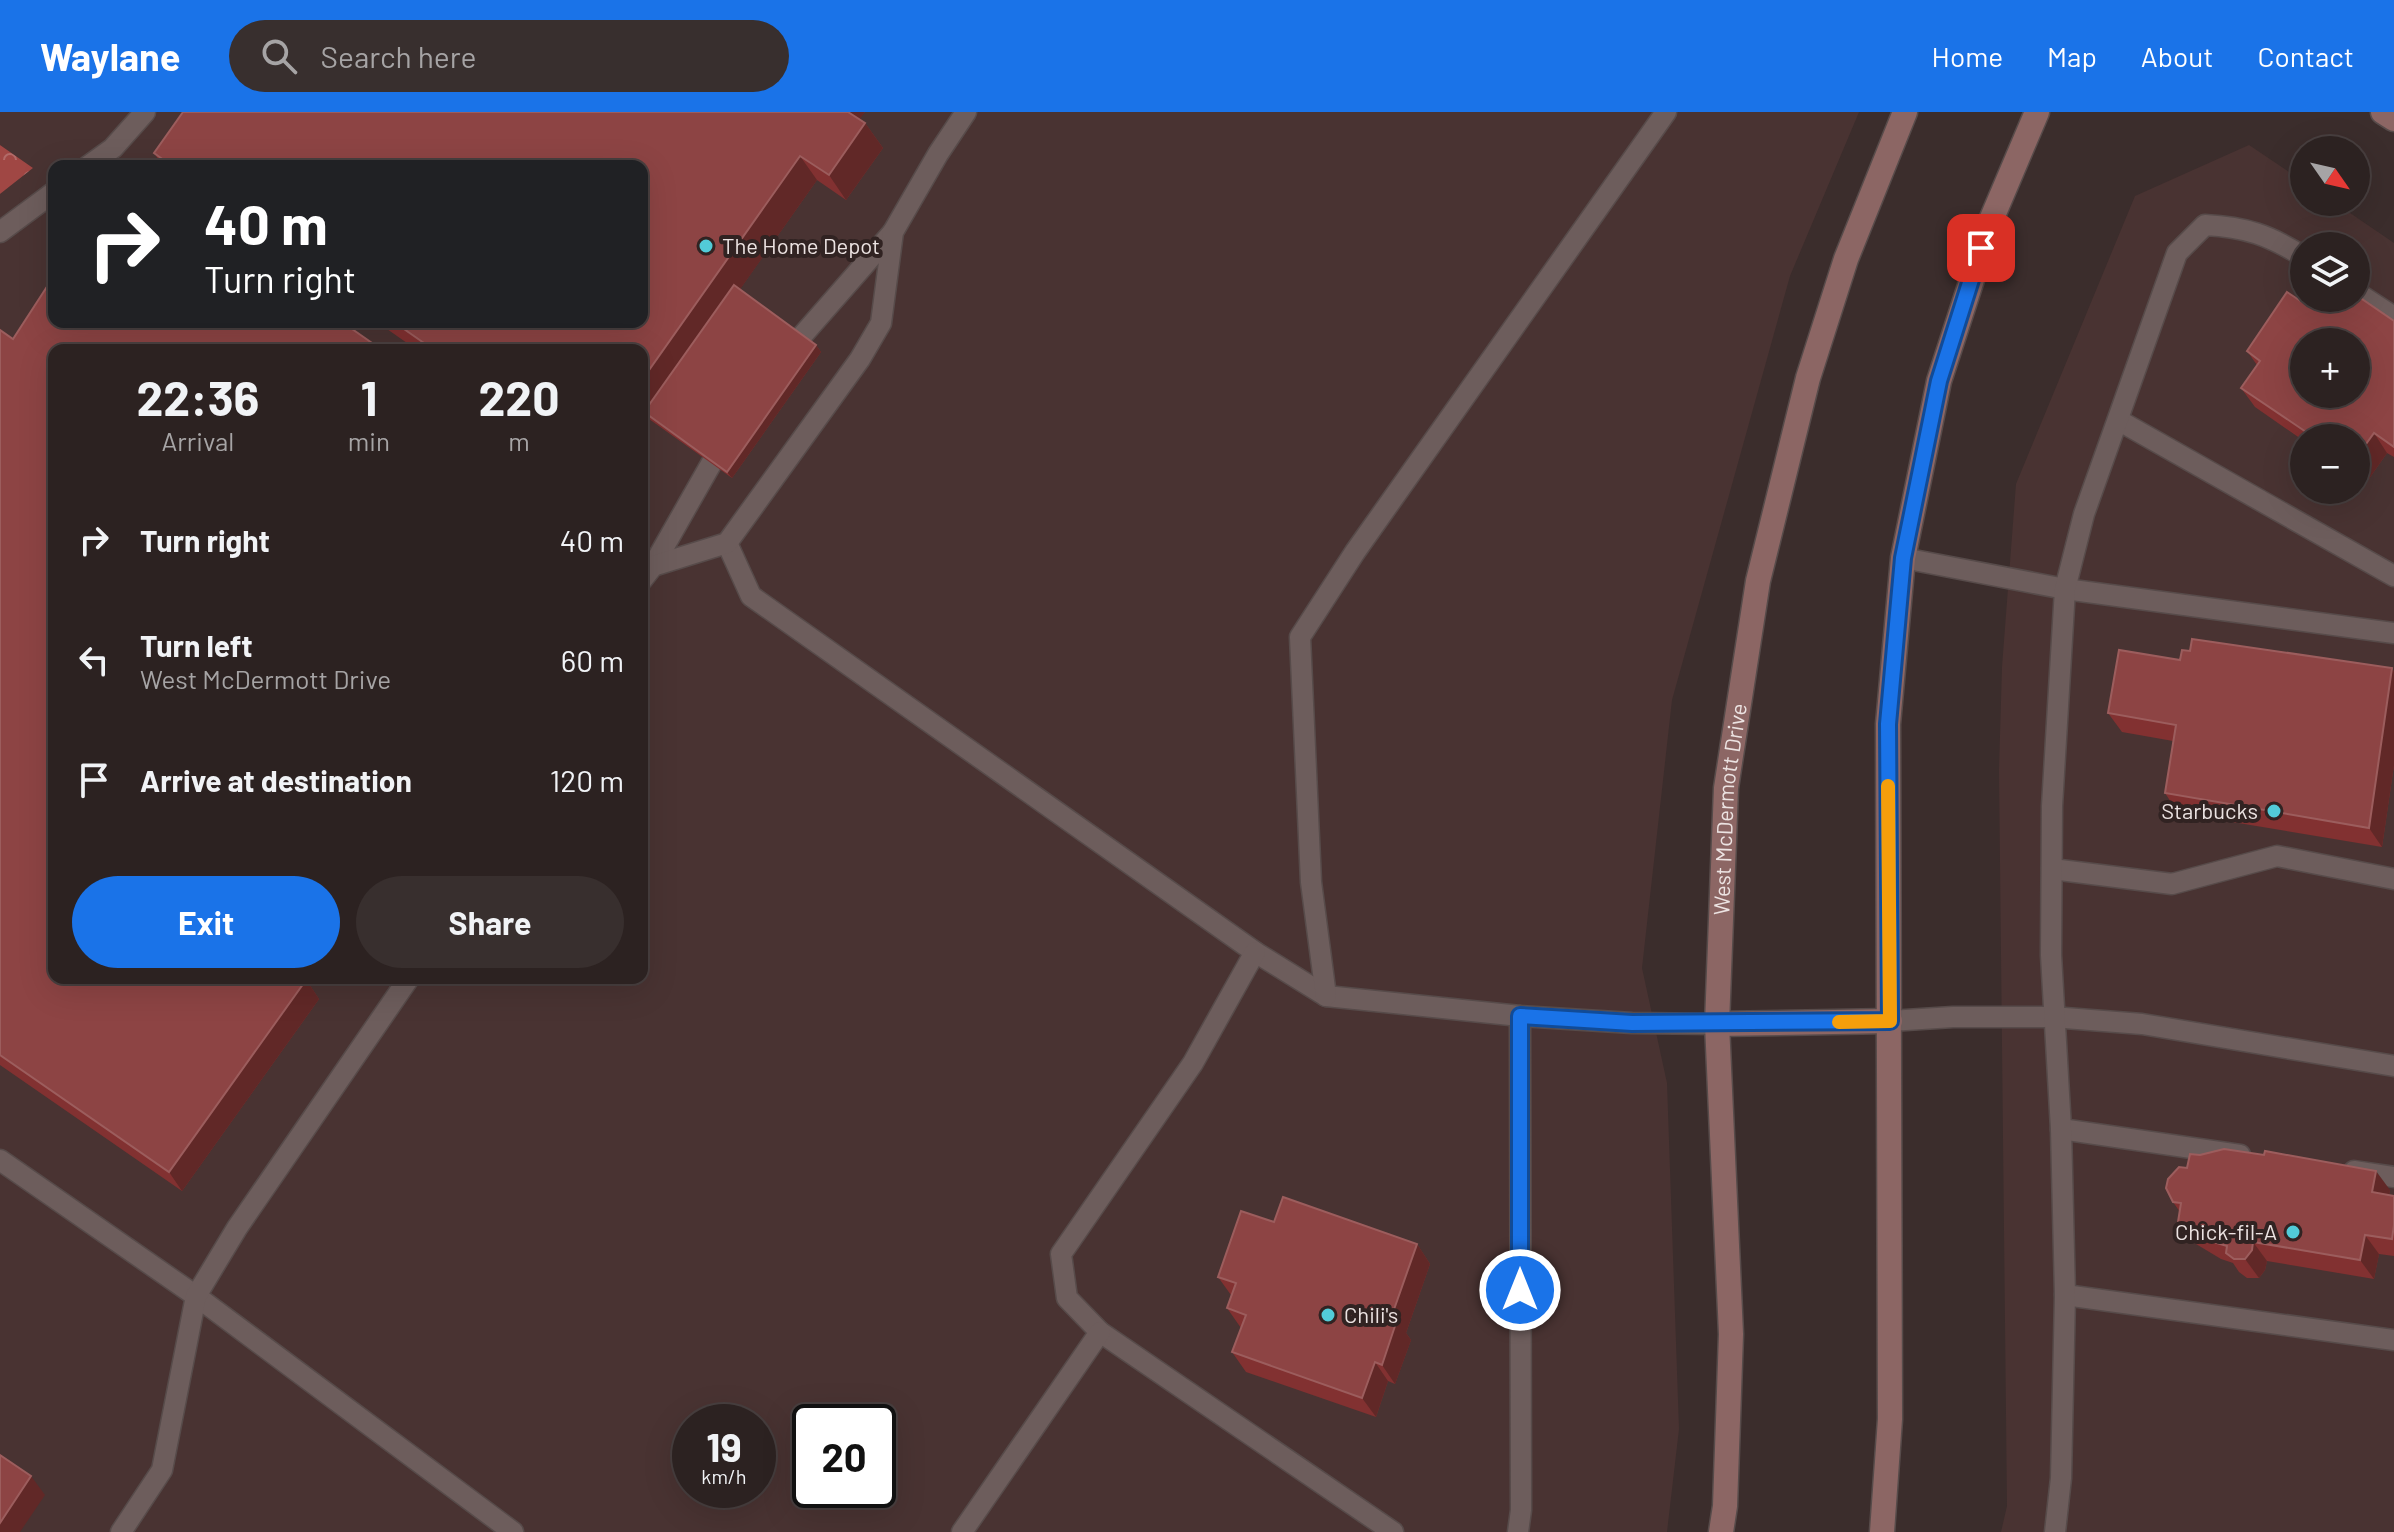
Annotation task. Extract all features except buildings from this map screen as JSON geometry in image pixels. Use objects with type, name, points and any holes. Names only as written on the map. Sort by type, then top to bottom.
[{"type":"main road","name":"West McDermott Drive","points":[[1721,1532],[1725,1506],[1731,1334],[1717,1024],[1726,788],[1758,581],[1808,378],[1846,259],[1905,112]]},
{"type":"main road","points":[[1882,1532],[1890,1419],[1888,724],[1903,558],[1939,381],[1992,218],[2037,112]]},
{"type":"main road","points":[[2383,112],[2394,119]]},
{"type":"main road","points":[[1717,1024],[1890,1021]]},
{"type":"lane","points":[[96,160],[113,148],[145,112]]},
{"type":"lane","points":[[774,375],[801,337],[893,232],[966,112]]},
{"type":"lane","points":[[1326,996],[1311,882],[1300,637],[1355,552],[1666,112]]},
{"type":"lane","points":[[0,232],[48,196]]},
{"type":"lane","points":[[2055,1532],[2061,1478],[2065,1295],[2061,1129],[2052,1017],[2052,806],[2065,589],[2084,514],[2177,253],[2205,225],[2239,227],[2290,248]]},
{"type":"lane","points":[[648,573],[727,543],[851,372],[881,323],[893,232]]},
{"type":"lane","points":[[2370,301],[2394,317]]},
{"type":"lane","points":[[2118,420],[2391,569]]},
{"type":"lane","points":[[648,573],[711,464],[738,426]]},
{"type":"lane","points":[[727,543],[751,596],[1255,952],[1326,996],[1520,1016],[1632,1023],[1717,1024]]},
{"type":"lane","points":[[1903,558],[2065,589],[2394,633]]},
{"type":"lane","points":[[2052,869],[2172,884],[2277,856],[2394,879]]},
{"type":"lane","points":[[1255,952],[1193,1063],[1061,1254],[1067,1298],[1100,1332],[1393,1532]]},
{"type":"lane","points":[[121,1532],[162,1470],[196,1296],[237,1228],[405,984]]},
{"type":"lane","points":[[1518,1532],[1521,1510],[1520,1016]]},
{"type":"lane","points":[[1890,1021],[1953,1017],[2052,1017],[2142,1024],[2394,1066]]},
{"type":"lane","points":[[2061,1129],[2258,1157]]},
{"type":"lane","points":[[0,1160],[196,1296],[513,1532]]},
{"type":"lane","points":[[2333,1168],[2394,1177]]},
{"type":"lane","points":[[2065,1295],[2394,1340]]},
{"type":"lane","points":[[962,1532],[1100,1332]]},
{"type":"shaded area","points":[[0,112],[1859,112],[1790,276],[1672,700],[1642,968],[1667,1083],[1679,1429],[1667,1532],[0,1532],[0,194],[33,168],[0,145]]},
{"type":"shaded area","points":[[2249,145],[2290,173],[2290,216],[2354,216],[2394,243],[2394,1532],[2001,1532],[2007,1506],[1999,770],[2002,667],[2016,484],[2135,196]]},
{"type":"green space","points":[[0,145],[33,168],[0,194]]},
{"type":"slow traffic","points":[[1839,1022],[1890,1021],[1888,786]]},
{"type":"place","name":"The Home Depot","points":[[706,246]]},
{"type":"place","name":"Starbucks","points":[[2274,811]]},
{"type":"place","name":"Chick-fil-A","points":[[2293,1232]]},
{"type":"place","name":"Chili's","points":[[1328,1315]]},
{"type":"route","points":[[1520,1290],[1520,1016],[1632,1023],[1890,1021],[1888,724],[1903,558],[1939,381],[1981,248]]}]
